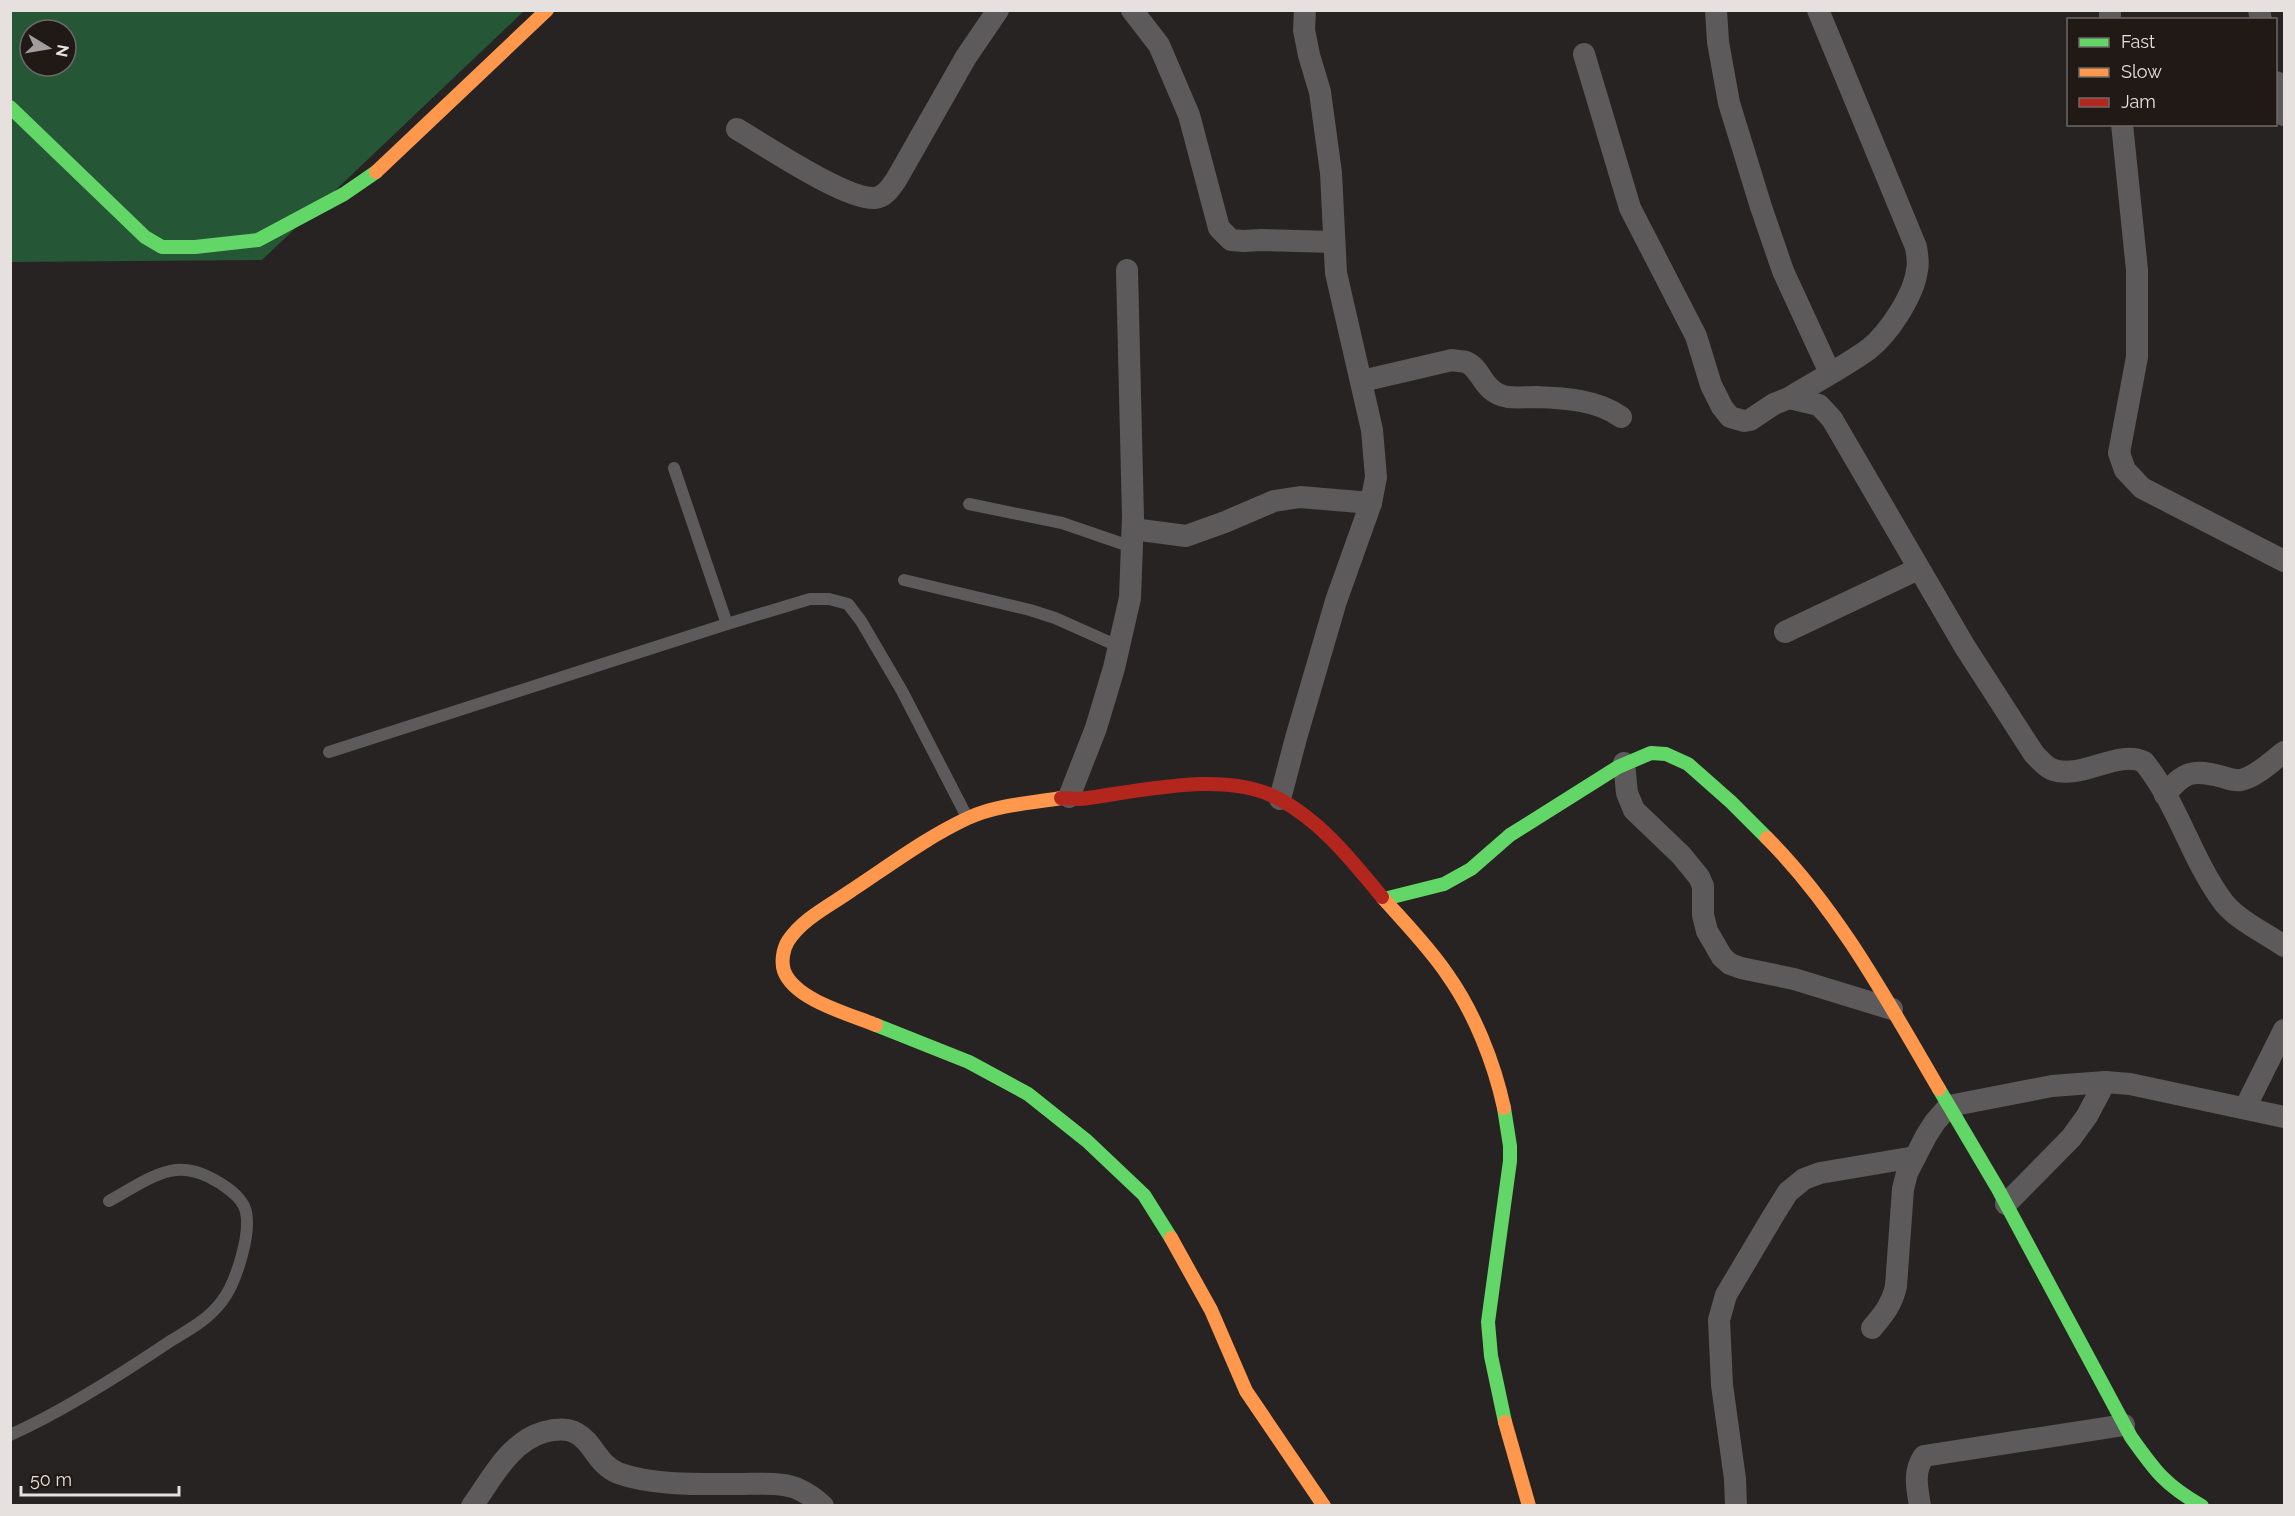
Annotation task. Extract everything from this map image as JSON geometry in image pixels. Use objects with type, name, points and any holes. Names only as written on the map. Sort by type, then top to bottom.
[{"type":"street","points":[[10,107],[145,237],[162,247],[195,247],[258,240],[344,194],[378,171],[547,10]]},
{"type":"street","points":[[737,129],[833,185],[855,195],[877,198],[888,192],[896,180],[966,57],[998,10]]},
{"type":"street","points":[[1132,10],[1159,45],[1189,115],[1219,228],[1231,240],[1334,242]]},
{"type":"street","points":[[1280,799],[1336,601],[1371,503],[1376,477],[1376,455],[1362,381],[1340,298],[1334,242],[1331,173],[1320,92],[1304,30],[1305,10]]},
{"type":"street","points":[[1716,10],[1718,42],[1729,103],[1761,207],[1783,271],[1830,373]]},
{"type":"street","points":[[1584,54],[1630,208],[1696,336],[1711,385],[1722,407],[1730,417],[1744,421],[1750,420],[1870,348],[1890,326],[1908,297],[1915,282],[1918,267],[1916,247],[1818,10]]},
{"type":"street","points":[[2277,86],[2284,115]]},
{"type":"street","points":[[2122,126],[2138,270],[2137,357],[2119,453],[2125,470],[2142,488],[2284,561]]},
{"type":"street","points":[[1069,797],[1096,728],[1120,647],[1130,598],[1133,538],[1127,270]]},
{"type":"street","points":[[1362,381],[1452,360],[1465,362],[1473,367],[1493,392],[1508,397],[1541,397],[1595,404],[1611,409],[1622,417]]},
{"type":"street","points":[[1788,398],[1819,405],[1832,419],[1965,647],[2028,744],[2049,768],[2060,772],[2077,771],[2127,759],[2141,760],[2165,795],[2191,849],[2225,904],[2245,921],[2284,946]]},
{"type":"street","points":[[1133,538],[1186,536],[1274,501],[1300,497],[1371,503]]},
{"type":"street","points":[[1785,632],[1918,569]]},
{"type":"street","points":[[2165,795],[2179,778],[2191,774],[2204,773],[2235,781],[2245,780],[2284,752]]},
{"type":"street","points":[[1384,899],[1444,884],[1471,869],[1510,835],[1624,764],[1651,753],[1666,754],[1688,764],[1731,802],[1786,858],[1821,899],[1892,1009],[2007,1204],[2131,1437],[2155,1471],[2176,1491],[2202,1506]]},
{"type":"street","points":[[1624,764],[1627,793],[1634,810],[1681,855],[1699,877],[1703,886],[1703,915],[1707,932],[1722,957],[1741,969],[1794,979],[1892,1009]]},
{"type":"street","points":[[1324,1506],[1246,1391],[1211,1310],[1178,1249],[1144,1195],[1087,1141],[1028,1094],[969,1062],[809,998],[790,982],[784,971],[783,960],[787,942],[804,923],[918,846],[968,818],[989,810],[1069,797],[1080,799],[1202,785],[1259,789],[1303,814],[1339,847],[1452,980],[1470,1015],[1503,1099],[1510,1148],[1504,1212],[1488,1317],[1489,1342],[1502,1415],[1529,1506]]},
{"type":"street","points":[[2245,1108],[2284,1030]]},
{"type":"street","points":[[2007,1204],[2071,1138],[2087,1116],[2105,1082]]},
{"type":"street","points":[[1872,1328],[1893,1300],[1903,1189],[1915,1157],[1935,1122],[1949,1106],[2052,1086],[2105,1082],[2130,1084],[2284,1117]]},
{"type":"street","points":[[1736,1506],[1721,1374],[1719,1320],[1726,1295],[1788,1192],[1804,1179],[1820,1173],[1915,1157]]},
{"type":"street","points":[[1920,1506],[1916,1480],[1919,1464],[1924,1456],[2124,1425]]},
{"type":"street","points":[[471,1506],[510,1452],[543,1433],[557,1430],[583,1436],[590,1442],[603,1464],[627,1475],[678,1482],[774,1484],[796,1488],[823,1506]]},
{"type":"lane","points":[[674,468],[727,624]]},
{"type":"lane","points":[[969,504],[1133,538]]},
{"type":"lane","points":[[904,580],[1030,610],[1055,618],[1120,647]]},
{"type":"lane","points":[[329,752],[727,624],[810,599],[829,599],[848,604],[861,621],[902,691],[968,818]]},
{"type":"lane","points":[[10,1435],[43,1419],[150,1355],[209,1316],[222,1301],[231,1285],[242,1255],[247,1221],[243,1205],[221,1183],[197,1171],[171,1170],[152,1177],[109,1201]]},
{"type":"green space","points":[[10,11],[524,11],[262,260],[11,262]]},
{"type":"traffic: fast","points":[[10,107],[145,237],[162,247],[195,247],[258,240],[344,194],[376,172]]},
{"type":"traffic: fast","points":[[1384,899],[1444,884],[1471,869],[1510,835],[1618,767],[1651,753],[1666,754],[1688,764],[1767,838]]},
{"type":"traffic: fast","points":[[876,1025],[969,1062],[1028,1094],[1087,1141],[1144,1195],[1171,1238]]},
{"type":"traffic: fast","points":[[1939,1089],[1998,1189],[2131,1437],[2170,1484],[2202,1506]]},
{"type":"traffic: fast","points":[[1504,1108],[1510,1161],[1488,1322],[1491,1356],[1505,1422]]},
{"type":"traffic: slow","points":[[376,172],[547,10]]},
{"type":"traffic: slow","points":[[876,1025],[824,1005],[799,990],[790,981],[784,971],[783,960],[786,944],[794,933],[818,912],[909,852],[968,818],[990,810],[1061,798]]},
{"type":"traffic: slow","points":[[1767,838],[1817,895],[1839,926],[1881,990],[1939,1089]]},
{"type":"traffic: slow","points":[[1382,897],[1432,954],[1466,1004],[1489,1055],[1504,1108]]},
{"type":"traffic: slow","points":[[1171,1238],[1211,1310],[1246,1391],[1324,1506]]},
{"type":"traffic: slow","points":[[1505,1422],[1529,1506]]},
{"type":"traffic: jam","points":[[1061,798],[1080,799],[1181,785],[1233,785],[1257,790],[1294,808],[1322,830],[1382,897]]}]
